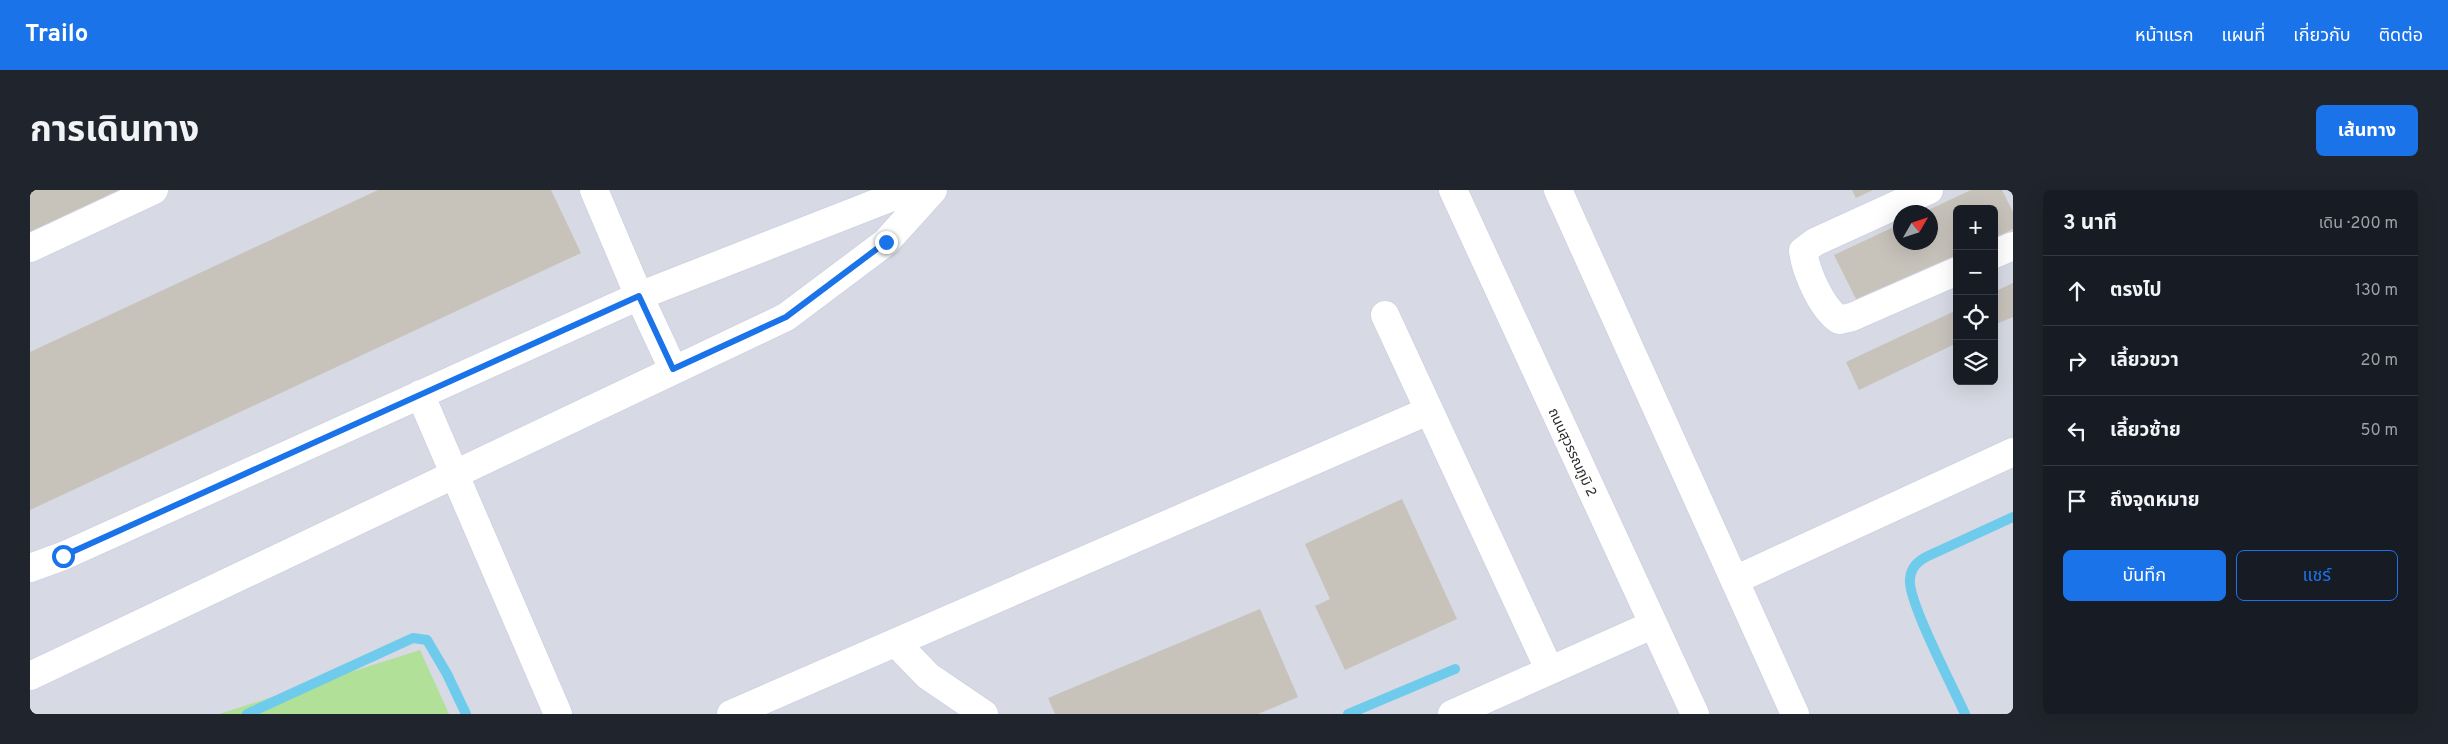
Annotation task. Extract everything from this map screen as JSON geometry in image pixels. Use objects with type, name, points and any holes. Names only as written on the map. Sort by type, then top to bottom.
[{"type":"street","points":[[30,248],[154,190]]},
{"type":"street","points":[[594,190],[639,296],[673,369]]},
{"type":"street","points":[[30,568],[63,556],[639,296],[910,190]]},
{"type":"street","points":[[30,676],[786,317],[886,242],[932,190]]},
{"type":"street","name":"ถนนสุวรรณภูมิ 2","points":[[1453,190],[1652,625],[1695,714]]},
{"type":"street","points":[[1558,190],[1795,714]]},
{"type":"street","points":[[1929,190],[1815,242],[1803,251],[1805,268],[1831,314],[1839,320],[1852,317],[1953,273]]},
{"type":"street","points":[[1998,252],[2013,246]]},
{"type":"street","points":[[1385,315],[1549,668]]},
{"type":"street","points":[[420,394],[558,714]]},
{"type":"street","points":[[731,714],[1428,411]]},
{"type":"street","points":[[1735,580],[2013,452]]},
{"type":"street","points":[[1452,714],[1549,668],[1652,625]]},
{"type":"street","points":[[896,643],[928,676],[984,714]]},
{"type":"shaded area","points":[[30,190],[2013,190],[2013,714],[30,714]]},
{"type":"green space","points":[[420,650],[449,714],[219,714]]},
{"type":"building","points":[[30,190],[123,190],[30,232]]},
{"type":"building","points":[[378,190],[551,190],[581,253],[30,510],[30,352]]},
{"type":"building","points":[[1852,190],[1873,190],[1856,198]]},
{"type":"building","points":[[1971,190],[2002,190],[2013,212],[2013,229],[1998,236],[1998,205],[1953,205],[1953,258],[1858,303],[1834,255],[1893,227],[1893,250],[1938,250],[1938,205]]},
{"type":"building","points":[[2013,283],[2013,317],[1998,323],[1998,295],[1998,290]]},
{"type":"building","points":[[1953,312],[1953,345],[1859,390],[1846,362]]},
{"type":"building","points":[[1402,499],[1457,619],[1345,670],[1315,606],[1330,599],[1305,544]]},
{"type":"building","points":[[1260,609],[1298,697],[1258,714],[1055,714],[1048,698]]},
{"type":"waterway","points":[[1965,714],[1923,624],[1911,590],[1910,579],[1912,571],[1918,562],[1924,558],[2013,517]]},
{"type":"waterway","points":[[247,714],[413,638],[427,640],[447,674],[466,714]]},
{"type":"waterway","points":[[1348,714],[1455,669]]},
{"type":"route","points":[[63,556],[639,296],[673,369],[786,317],[886,242]]}]
